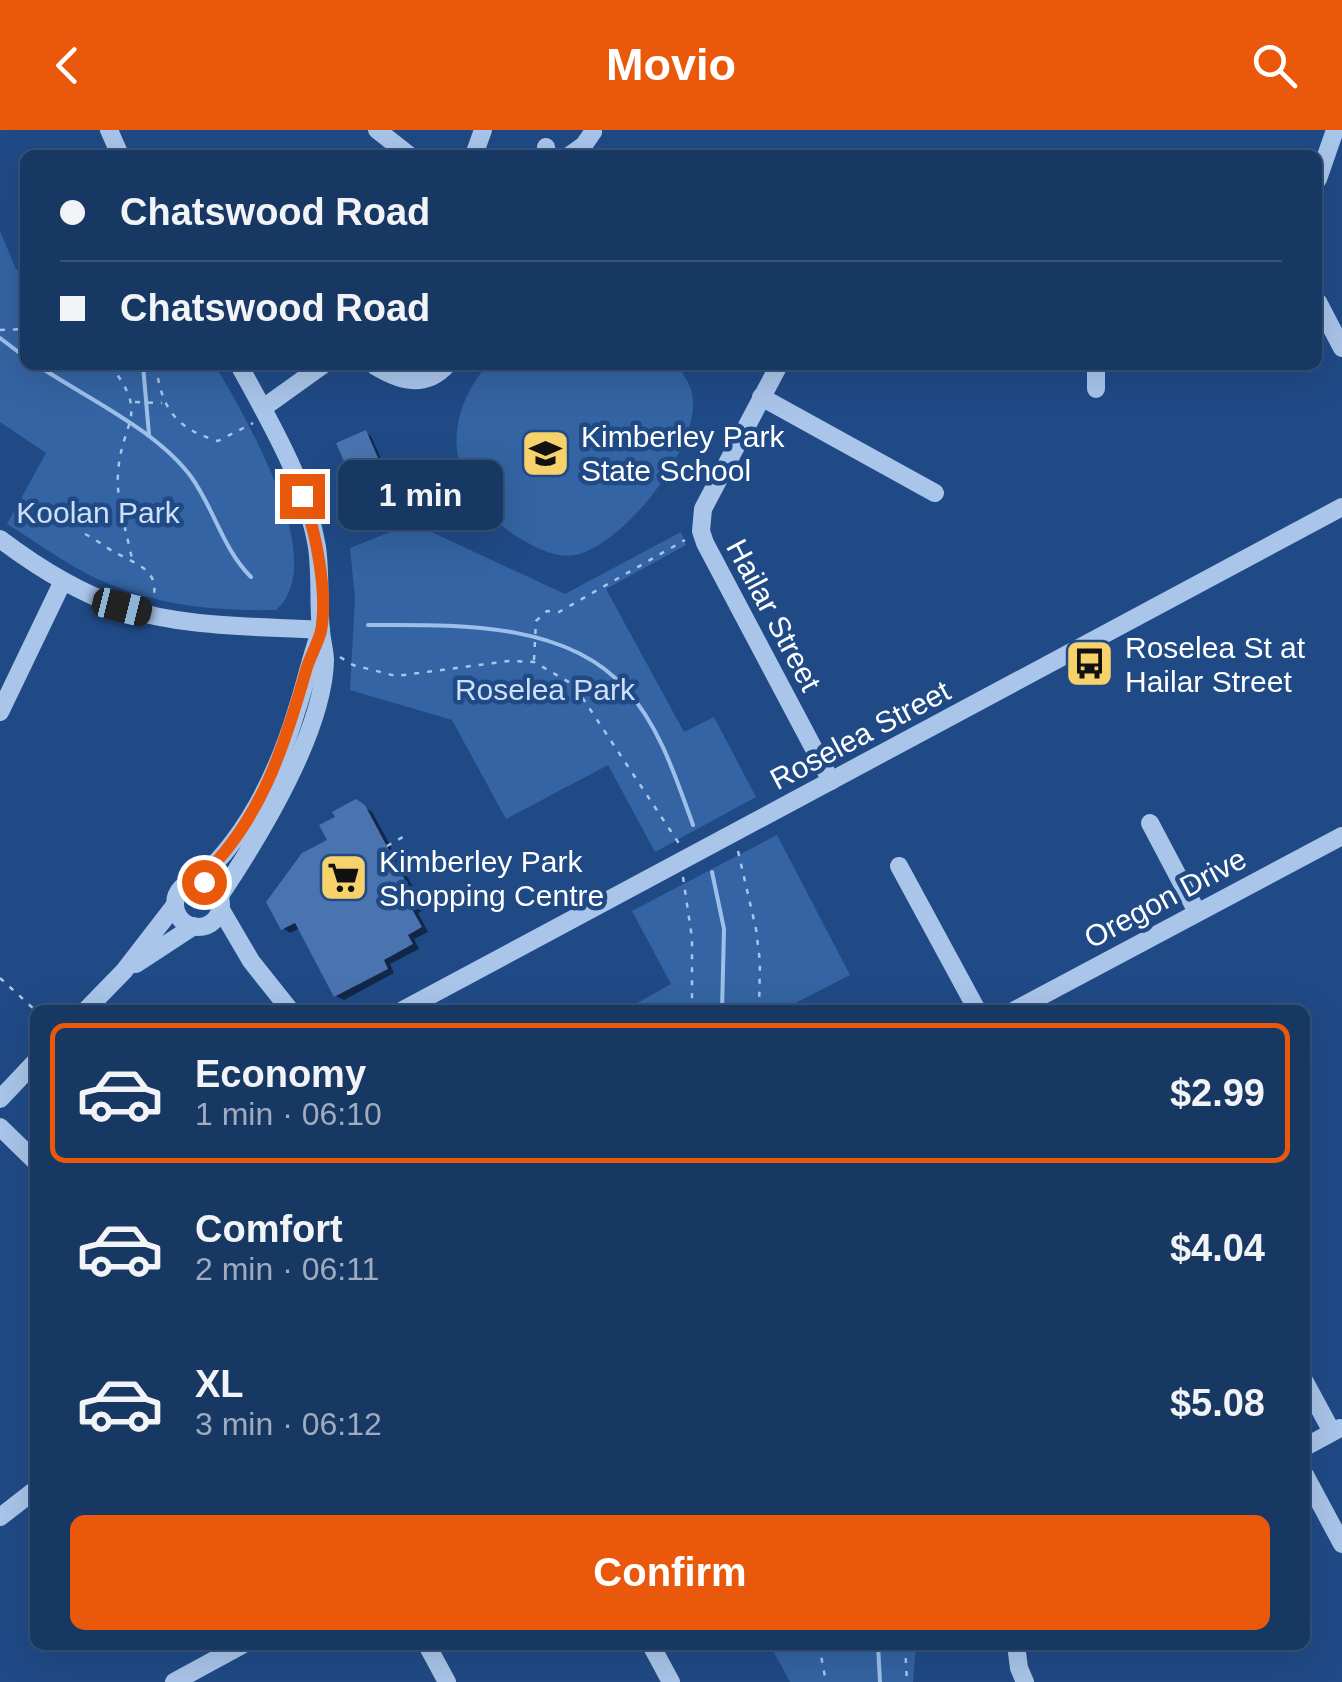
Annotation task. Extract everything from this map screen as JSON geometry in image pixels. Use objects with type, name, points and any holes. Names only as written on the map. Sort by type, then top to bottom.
[{"type":"street","points":[[377,130],[403,150]]},
{"type":"street","points":[[1322,167],[1335,130]]},
{"type":"street","points":[[1322,310],[1342,348]]},
{"type":"street","points":[[124,972],[214,920],[250,850],[298,734],[321,634],[320,576],[312,524],[288,459],[258,415],[241,370]]},
{"type":"street","points":[[258,415],[316,370]]},
{"type":"street","points":[[384,370],[416,382],[442,370]]},
{"type":"street","name":"Hailar Street","points":[[775,370],[703,509],[702,531],[832,781]]},
{"type":"street","points":[[1096,370],[1096,388]]},
{"type":"street","points":[[761,397],[935,493]]},
{"type":"street","name":"Roselea Street","points":[[412,1005],[1342,507]]},
{"type":"street","points":[[0,539],[63,581],[122,607],[197,622],[321,634]]},
{"type":"street","points":[[0,712],[63,581]]},
{"type":"street","points":[[91,1005],[124,972],[175,905],[178,891],[197,881],[220,859],[248,820],[298,734]]},
{"type":"street","points":[[1150,823],[1198,912]]},
{"type":"street","name":"Oregon Drive","points":[[1023,1005],[1342,836]]},
{"type":"street","points":[[899,866],[974,1005]]},
{"type":"street","points":[[197,881],[211,885],[251,961],[286,1005]]},
{"type":"street","points":[[175,905],[181,919],[199,926],[251,961]]},
{"type":"street","points":[[0,1100],[30,1067]]},
{"type":"street","points":[[0,1127],[30,1156]]},
{"type":"street","points":[[1310,1390],[1337,1430],[1310,1444]]},
{"type":"street","points":[[1310,1484],[1342,1544]]},
{"type":"street","points":[[0,1517],[30,1494]]},
{"type":"street","points":[[174,1682],[233,1650]]},
{"type":"street","points":[[430,1650],[447,1682]]},
{"type":"street","points":[[654,1650],[671,1682]]},
{"type":"street","points":[[1017,1650],[1025,1682]]},
{"type":"street","points":[[210,1662],[220,1682]]},
{"type":"path","points":[[114,370],[136,402],[117,475],[132,560]]},
{"type":"path","points":[[157,370],[164,404],[190,433],[218,441],[258,415]]},
{"type":"path","points":[[136,402],[164,404]]},
{"type":"path","points":[[534,662],[536,621],[547,611],[560,612],[702,531]]},
{"type":"path","points":[[85,534],[152,575],[156,587],[148,614]]},
{"type":"path","points":[[321,634],[339,656],[353,665],[396,676],[508,660],[534,662],[574,685],[679,844]]},
{"type":"path","points":[[387,846],[408,834]]},
{"type":"path","points":[[737,847],[756,929],[760,1005]]},
{"type":"path","points":[[683,876],[692,938],[692,1005]]},
{"type":"path","points":[[0,978],[30,1005]]},
{"type":"path","points":[[820,1650],[826,1682]]},
{"type":"path","points":[[904,1650],[906,1682]]},
{"type":"green space","name":"Koolan Park","points":[[0,231],[20,272],[20,370],[218,370],[277,488],[289,524],[294,558],[291,588],[276,610],[198,607],[140,595],[63,560],[7,524],[46,453],[0,422]]},
{"type":"green space","points":[[483,370],[681,370],[692,393],[692,414],[674,463],[639,511],[598,545],[579,554],[556,555],[521,539],[498,522],[466,483],[457,437],[460,413]]},
{"type":"green space","name":"Roselea Park","points":[[412,523],[565,594],[681,532],[686,545],[606,589],[684,732],[714,717],[756,797],[655,852],[608,765],[506,819],[452,720],[350,690],[355,598],[350,548]]},
{"type":"green space","points":[[777,835],[850,975],[792,1005],[634,1005],[671,984],[632,911]]},
{"type":"green space","points":[[773,1650],[916,1650],[913,1682],[790,1682]]},
{"type":"building","points":[[366,430],[398,504],[368,516],[336,443]]},
{"type":"building","name":"Kimberley Park Shopping Centre","points":[[356,799],[365,805],[418,905],[412,909],[422,927],[408,935],[413,944],[384,960],[388,969],[334,997],[295,923],[281,930],[266,902],[302,853],[327,840],[319,825],[335,817],[332,812]]},
{"type":"waterway","points":[[0,338],[20,353]]},
{"type":"waterway","points":[[45,370],[120,416],[177,461],[192,478],[233,554],[251,577]]},
{"type":"waterway","points":[[143,370],[149,435]]},
{"type":"waterway","points":[[368,625],[506,631],[540,638],[601,666],[626,689],[648,720],[666,754],[693,825]]},
{"type":"waterway","points":[[712,872],[724,929],[722,1005]]},
{"type":"waterway","points":[[878,1650],[880,1682]]},
{"type":"place","name":"Kimberley Park State School","points":[[546,453]]},
{"type":"place","name":"Roselea St at Hailar Street","points":[[1090,664]]},
{"type":"place","name":"Kimberley Park Shopping Centre","points":[[344,878]]},
{"type":"route","points":[[204,882],[197,881],[240,832],[269,779],[292,725],[321,630],[316,547],[302,496]]}]
